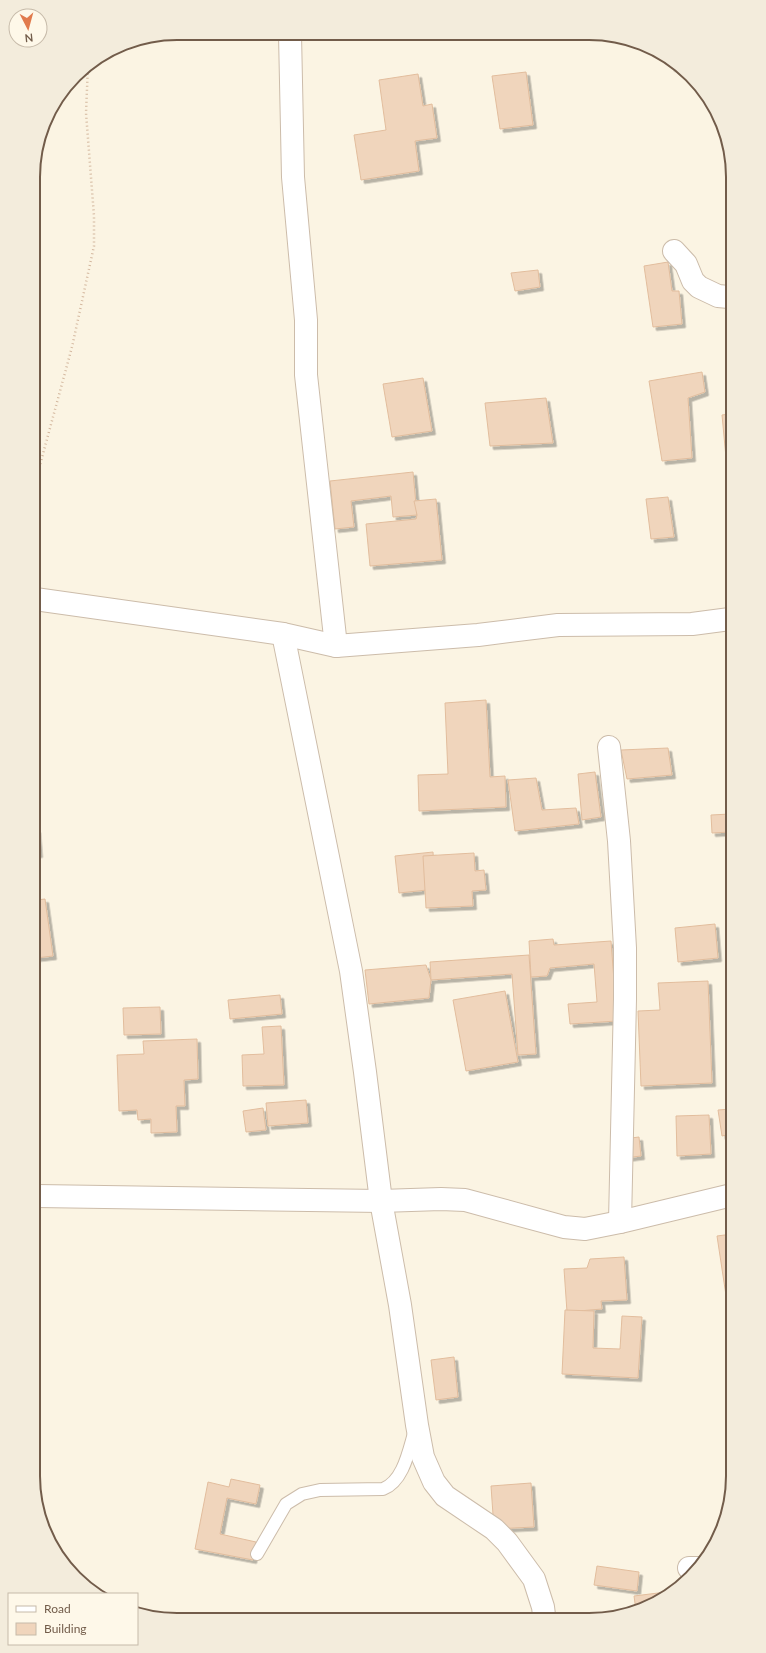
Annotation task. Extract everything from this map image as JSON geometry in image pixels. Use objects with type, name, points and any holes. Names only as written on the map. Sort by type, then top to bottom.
[{"type":"street","points":[[290,40],[293,177],[306,320],[306,375],[336,646]]},
{"type":"street","points":[[674,251],[686,264],[693,281],[699,287],[718,296],[726,297]]},
{"type":"street","points":[[40,600],[283,634],[336,646],[478,635],[558,625],[646,623],[692,624],[726,620]]},
{"type":"street","points":[[283,634],[351,972],[381,1201],[400,1305],[423,1457],[434,1482],[445,1496],[494,1529],[507,1542],[534,1579],[544,1613]]},
{"type":"street","points":[[609,747],[619,841],[625,948],[620,1222]]},
{"type":"street","points":[[40,1196],[381,1201],[441,1199],[465,1200],[559,1226],[585,1229],[726,1196]]},
{"type":"lane","points":[[257,1554],[286,1504],[302,1494],[320,1490],[383,1489],[390,1486],[402,1468],[417,1425]]},
{"type":"path","points":[[40,464],[72,347],[94,246],[94,216],[86,113],[88,73]]},
{"type":"building","points":[[526,72],[533,125],[500,129],[492,76]]},
{"type":"building","points":[[418,74],[423,106],[432,104],[437,138],[415,141],[419,171],[361,180],[354,135],[386,130],[379,80]]},
{"type":"building","points":[[668,262],[672,291],[679,291],[682,324],[653,327],[644,266]]},
{"type":"building","points":[[538,270],[540,287],[515,291],[511,273]]},
{"type":"building","points":[[702,372],[705,392],[688,398],[692,458],[662,461],[649,381]]},
{"type":"building","points":[[423,378],[432,431],[392,437],[383,384]]},
{"type":"building","points":[[546,398],[553,443],[490,446],[485,403]]},
{"type":"building","points":[[726,414],[726,458],[722,415]]},
{"type":"building","points":[[413,472],[417,515],[393,517],[391,496],[351,501],[354,527],[335,529],[330,481]]},
{"type":"building","points":[[668,497],[674,537],[651,539],[646,499]]},
{"type":"building","points":[[436,499],[442,560],[370,566],[366,524],[416,519],[417,515],[414,501]]},
{"type":"building","points":[[486,700],[490,777],[505,776],[506,807],[419,811],[418,775],[448,774],[445,703]]},
{"type":"building","points":[[668,748],[672,775],[627,779],[621,750]]},
{"type":"building","points":[[595,772],[601,817],[582,820],[578,774]]},
{"type":"building","points":[[536,778],[542,810],[576,808],[579,824],[515,831],[508,780]]},
{"type":"building","points":[[726,814],[726,832],[712,833],[711,815]]},
{"type":"building","points":[[433,852],[435,883],[429,884],[427,890],[399,893],[395,856]]},
{"type":"building","points":[[474,853],[475,871],[484,870],[486,890],[472,891],[473,906],[426,908],[423,856]]},
{"type":"building","points":[[45,899],[53,956],[40,958],[40,900]]},
{"type":"building","points":[[715,924],[718,958],[678,962],[675,928]]},
{"type":"building","points":[[553,939],[554,945],[611,941],[617,1021],[570,1024],[568,1004],[597,1002],[594,964],[550,968],[547,976],[531,977],[529,941]]},
{"type":"building","points":[[529,955],[536,1054],[518,1055],[512,974],[431,980],[430,962]]},
{"type":"building","points":[[426,965],[431,980],[429,998],[369,1004],[365,970]]},
{"type":"building","points":[[708,981],[712,1083],[641,1086],[638,1011],[660,1010],[658,983]]},
{"type":"building","points":[[505,991],[518,1062],[466,1071],[453,1000]]},
{"type":"building","points":[[280,995],[282,1014],[230,1019],[228,1000]]},
{"type":"building","points":[[160,1007],[161,1034],[124,1035],[123,1008]]},
{"type":"building","points":[[281,1026],[284,1085],[243,1086],[242,1055],[264,1054],[262,1027]]},
{"type":"building","points":[[197,1039],[198,1079],[184,1080],[185,1106],[176,1106],[177,1132],[151,1133],[151,1119],[138,1120],[137,1110],[119,1111],[117,1055],[144,1054],[143,1041]]},
{"type":"building","points":[[306,1100],[308,1123],[268,1126],[266,1103]]},
{"type":"building","points":[[263,1108],[266,1130],[246,1132],[243,1111]]},
{"type":"building","points":[[726,1109],[726,1135],[722,1136],[718,1110]]},
{"type":"building","points":[[709,1115],[711,1154],[677,1156],[676,1116]]},
{"type":"building","points":[[639,1137],[641,1156],[625,1158],[623,1139]]},
{"type":"building","points":[[726,1235],[726,1295],[717,1236]]},
{"type":"building","points":[[624,1257],[627,1300],[601,1301],[602,1309],[567,1312],[564,1269],[587,1268],[590,1259]]},
{"type":"building","points":[[565,1310],[594,1311],[593,1348],[620,1349],[622,1316],[642,1317],[638,1378],[562,1374]]},
{"type":"building","points":[[454,1357],[458,1397],[436,1400],[431,1360]]},
{"type":"building","points":[[231,1479],[260,1485],[256,1504],[227,1498],[220,1534],[256,1542],[253,1560],[195,1549],[208,1482],[229,1487]]},
{"type":"building","points":[[531,1483],[534,1527],[494,1529],[491,1486]]},
{"type":"building","points":[[597,1566],[639,1572],[637,1591],[594,1585]]},
{"type":"building","points":[[661,1593],[635,1605],[634,1596]]}]
